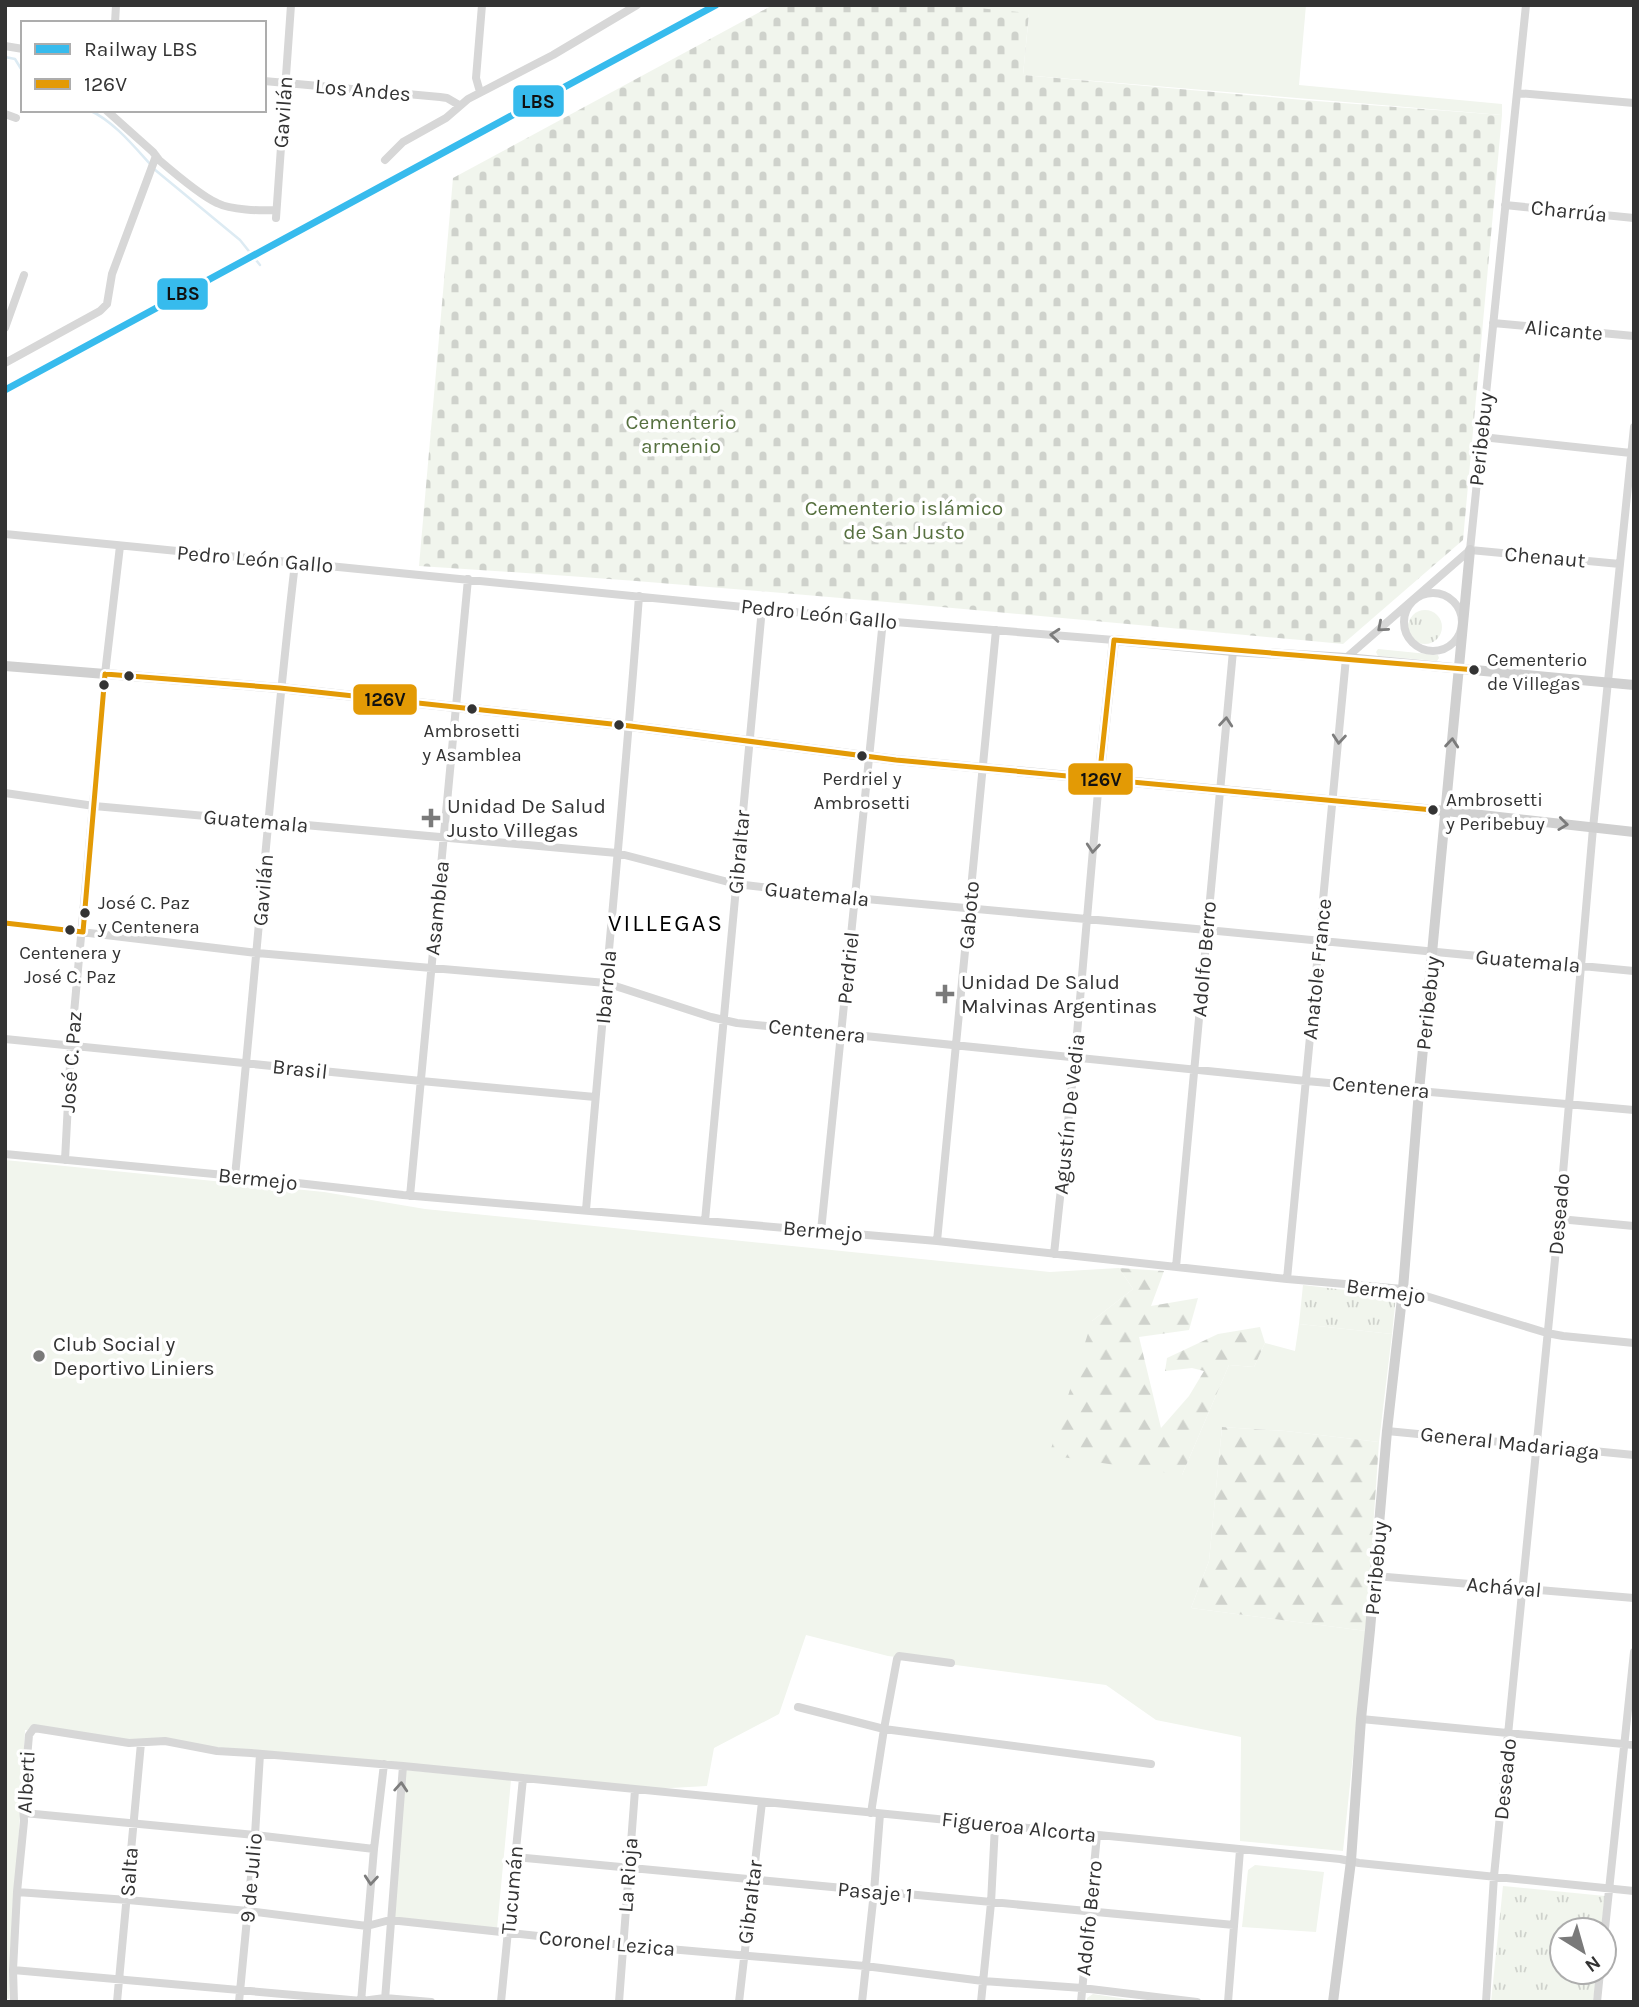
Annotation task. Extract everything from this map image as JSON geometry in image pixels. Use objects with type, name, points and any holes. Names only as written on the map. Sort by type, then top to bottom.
[{"type":"street","name":"Gavilán","points":[[155,159],[218,204],[276,214],[291,5]]},
{"type":"street","points":[[480,92],[476,78],[482,5]]},
{"type":"street","points":[[385,160],[402,142],[446,118],[459,105],[480,92],[553,55],[637,5]]},
{"type":"street","name":"Peribebuy","points":[[1334,2002],[1351,1861],[1361,1719],[1387,1431],[1403,1289],[1462,629],[1526,5]]},
{"type":"street","name":"Los Andes","points":[[266,81],[440,97],[459,105]]},
{"type":"street","points":[[1517,93],[1634,103]]},
{"type":"street","points":[[5,363],[100,311],[107,304],[112,274],[155,159],[109,112]]},
{"type":"street","points":[[5,114],[16,118]]},
{"type":"street","name":"Charrúa","points":[[1505,205],[1634,218]]},
{"type":"street","points":[[5,328],[24,275]]},
{"type":"street","name":"Alicante","points":[[1493,323],[1634,336]]},
{"type":"street","name":"Deseado","points":[[1486,2002],[1494,1876],[1559,1219],[1593,828],[1634,427]]},
{"type":"street","points":[[1482,437],[1631,453]]},
{"type":"street","name":"Pedro León Gallo","points":[[5,534],[883,620],[1634,685]]},
{"type":"street","name":"José C. Paz","points":[[65,1160],[71,1046],[105,674],[120,546]]},
{"type":"street","points":[[1346,658],[1470,550]]},
{"type":"street","name":"Chenaut","points":[[1470,550],[1620,564]]},
{"type":"street","name":"Gavilán","points":[[235,1176],[280,688],[295,563]]},
{"type":"street","name":"Asamblea","points":[[410,1196],[468,579]]},
{"type":"street","points":[[1432,592],[1450,597],[1456,603],[1461,611],[1462,629],[1452,645],[1443,650],[1432,651],[1413,644],[1407,636],[1404,616],[1415,599],[1432,592]]},
{"type":"street","name":"Ibarrola","points":[[586,1210],[630,726],[639,596]]},
{"type":"street","name":"Gibraltar","points":[[705,1221],[762,608]]},
{"type":"street","name":"Perdriel","points":[[821,1231],[883,620]]},
{"type":"street","name":"Gaboto","points":[[937,1241],[996,630]]},
{"type":"street","name":"Agustín De Vedia","points":[[1055,1254],[1114,640]]},
{"type":"street","name":"Adolfo Berro","points":[[1176,1267],[1233,651]]},
{"type":"street","name":"Anatole France","points":[[1287,1279],[1346,658]]},
{"type":"street","points":[[5,666],[280,688],[630,726],[869,757],[1446,811],[1634,832]]},
{"type":"street","name":"Guatemala","points":[[5,793],[94,806],[617,853],[736,884],[855,898],[1634,971]]},
{"type":"street","name":"Centenera","points":[[5,923],[257,953],[607,983],[724,1021],[1306,1081],[1634,1110]]},
{"type":"street","name":"Brasil","points":[[5,1040],[595,1097]]},
{"type":"street","name":"Bermejo","points":[[5,1154],[410,1196],[937,1241],[1403,1289],[1547,1333],[1634,1343]]},
{"type":"street","points":[[1559,1219],[1634,1226]]},
{"type":"street","name":"General Madariaga","points":[[1387,1431],[1634,1455]]},
{"type":"street","name":"Achával","points":[[1375,1576],[1634,1598]]},
{"type":"street","points":[[1606,1916],[1629,1744],[1634,1652]]},
{"type":"street","points":[[862,2002],[874,1892],[876,1813],[884,1729],[897,1659],[899,1656],[951,1663]]},
{"type":"street","points":[[798,1707],[884,1729],[1151,1764]]},
{"type":"street","points":[[1361,1719],[1629,1744]]},
{"type":"street","name":"Figueroa Alcorta","points":[[31,1730],[39,1728],[129,1743],[165,1741],[226,1753],[384,1764],[1340,1858],[1634,1891]]},
{"type":"street","name":"Alberti","points":[[14,2002],[13,1970],[23,1805],[31,1730]]},
{"type":"street","name":"Salta","points":[[117,2002],[141,1743]]},
{"type":"street","name":"9 de Julio","points":[[239,2002],[260,1754]]},
{"type":"street","points":[[361,2001],[384,1764]]},
{"type":"street","points":[[385,2000],[403,1766]]},
{"type":"street","name":"Tucumán","points":[[501,2002],[523,1778]]},
{"type":"street","name":"La Rioja","points":[[619,2002],[635,1790]]},
{"type":"street","name":"Gibraltar","points":[[739,2002],[762,1802]]},
{"type":"street","points":[[24,1813],[374,1849]]},
{"type":"street","points":[[981,2002],[991,1903],[995,1825]]},
{"type":"street","name":"Adolfo Berro","points":[[1081,2002],[1097,1835]]},
{"type":"street","points":[[1228,2002],[1240,1850]]},
{"type":"street","name":"Pasaje 1","points":[[516,1857],[1234,1925]]},
{"type":"street","name":"Coronel Lezica","points":[[18,1892],[248,1911],[368,1926],[390,1920],[509,1934],[865,1966],[983,1981],[1082,1988],[1197,2002]]},
{"type":"street","points":[[13,1970],[361,2001],[431,2002]]},
{"type":"green space","points":[[773,5],[948,5],[1029,13],[1023,75],[1502,115],[1463,540],[1343,644],[766,592],[419,566],[453,178]]},
{"type":"green space","points":[[948,5],[1306,5],[1299,85],[1502,104],[1502,115],[1023,75],[1029,14]]},
{"type":"green space","points":[[1425,610],[1437,615],[1442,627],[1437,639],[1425,644],[1413,639],[1408,627],[1413,615]]},
{"type":"green space","points":[[1378,649],[1438,655],[1439,658],[1437,661],[1378,656]]},
{"type":"green space","points":[[5,1160],[324,1192],[425,1209],[1050,1272],[1119,1268],[1133,1289],[1092,1321],[1182,1475],[1229,1365],[1254,1367],[1265,1343],[1295,1351],[1299,1324],[1392,1334],[1379,1442],[1286,1431],[1222,1427],[1209,1561],[1191,1608],[1366,1631],[1343,1851],[1240,1841],[1241,1737],[1156,1720],[1106,1685],[888,1656],[806,1635],[779,1714],[714,1748],[707,1786],[635,1790],[25,1730],[9,1999],[5,1998]]},
{"type":"green space","points":[[1119,1268],[1164,1271],[1151,1306],[1198,1298],[1189,1330],[1139,1337],[1161,1428],[1189,1396],[1204,1371],[1192,1368],[1165,1371],[1167,1358],[1218,1334],[1260,1327],[1265,1343],[1254,1367],[1229,1365],[1182,1475],[1049,1455],[1092,1321],[1133,1289]]},
{"type":"green space","points":[[1303,1285],[1396,1296],[1392,1334],[1299,1324]]},
{"type":"green space","points":[[1222,1427],[1286,1431],[1379,1442],[1366,1631],[1191,1608],[1209,1561]]},
{"type":"green space","points":[[406,1770],[511,1780],[497,1929],[392,1919]]},
{"type":"green space","points":[[1255,1865],[1324,1872],[1316,1932],[1242,1927],[1248,1870]]},
{"type":"green space","points":[[1503,1886],[1605,1896],[1603,1916],[1548,1916],[1548,1986],[1595,1986],[1593,2002],[1491,2002]]},
{"type":"green space","points":[[1093,1994],[1146,2002],[1087,2002],[1087,1998]]},
{"type":"waterway","points":[[5,57],[15,59],[21,69]]},
{"type":"waterway","points":[[93,112],[114,127],[150,164]]},
{"type":"waterway","points":[[154,169],[240,240],[260,265]]},
{"type":"rail line","name":"LBS","points":[[5,390],[716,5]]},
{"type":"transit line","name":"126V","points":[[1099,780],[1114,640],[1476,670]]},
{"type":"transit line","name":"126V","points":[[105,674],[280,688],[630,726],[896,760],[1433,810]]},
{"type":"transit line","name":"126V","points":[[83,932],[105,674]]},
{"type":"transit line","name":"126V","points":[[5,923],[83,932]]},
{"type":"place","name":"Cementerio de Villegas","points":[[1474,670]]},
{"type":"place","name":"Ambrosetti y Asamblea","points":[[472,709]]},
{"type":"place","name":"Perdriel y Ambrosetti","points":[[862,756]]},
{"type":"place","name":"Ambrosetti y Peribebuy","points":[[1433,810]]},
{"type":"place","name":"Unidad De Salud Justo Villegas","points":[[431,818]]},
{"type":"place","name":"José C. Paz y Centenera","points":[[85,913]]},
{"type":"place","name":"Centenera y José C. Paz","points":[[70,930]]},
{"type":"place","name":"Unidad De Salud Malvinas Argentinas","points":[[945,994]]},
{"type":"place","name":"Club Social y Deportivo Liniers","points":[[39,1356]]},
{"type":"district","name":"VILLEGAS","points":[[666,923]]},
{"type":"park label","name":"Cementerio armenio","points":[[681,434]]},
{"type":"park label","name":"Cementerio islámico de San Justo","points":[[904,520]]}]
